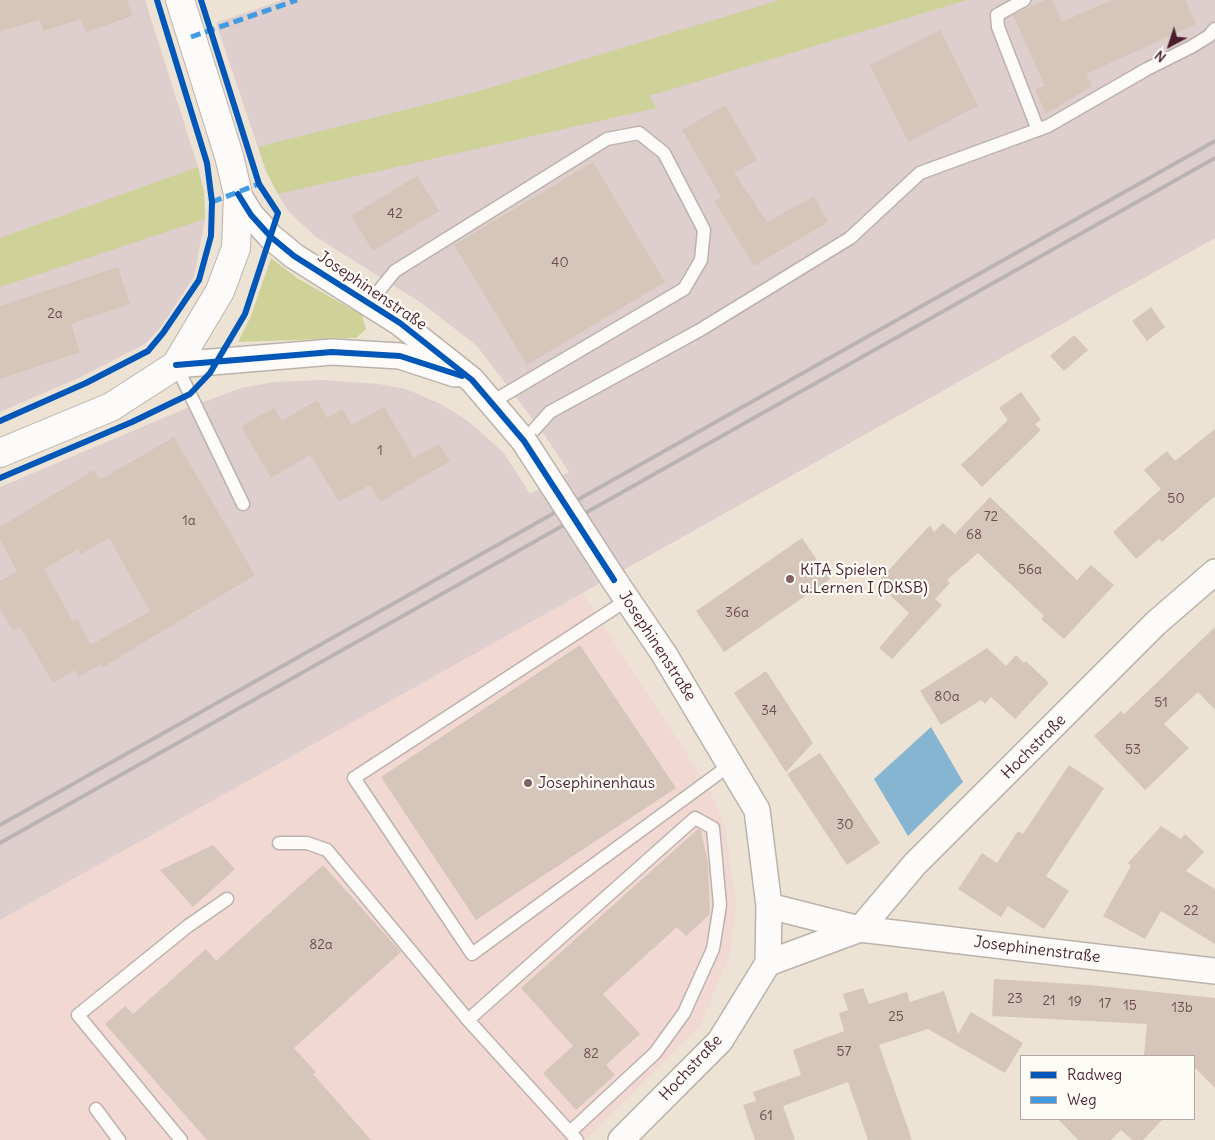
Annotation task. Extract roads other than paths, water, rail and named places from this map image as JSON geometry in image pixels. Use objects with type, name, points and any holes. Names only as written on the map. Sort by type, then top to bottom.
[{"type":"street","name":"Josephinenstraße","points":[[180,0],[229,156],[238,194],[252,215],[271,237],[294,256],[400,323],[472,380],[524,441],[664,654],[757,810],[769,906]]},
{"type":"street","points":[[0,452],[111,407],[176,365],[220,291],[236,248],[238,194]]},
{"type":"street","points":[[176,365],[332,352],[400,356],[472,380]]},
{"type":"street","name":"Hochstraße","points":[[621,1140],[720,1041],[768,963],[860,929],[915,864],[1156,623],[1215,572]]},
{"type":"street","points":[[768,963],[769,906],[860,929]]},
{"type":"street","name":"Josephinenstraße","points":[[860,929],[1215,971]]},
{"type":"lane","points":[[1024,0],[997,15],[1038,130]]},
{"type":"lane","points":[[524,441],[550,412],[700,330],[850,238],[920,173],[1038,130],[1191,47],[1209,36],[1215,29]]},
{"type":"lane","points":[[369,304],[395,271],[607,139],[639,133],[664,153],[704,230],[701,260],[684,289],[492,402]]},
{"type":"lane","points":[[176,365],[243,504]]},
{"type":"lane","points":[[621,590],[354,778],[472,954],[730,765]]},
{"type":"lane","points":[[279,843],[307,844],[327,850],[468,1020],[573,1136],[655,1053],[684,1013],[713,949],[720,905],[713,828],[695,818],[468,1020]]},
{"type":"lane","points":[[181,1140],[78,1015],[188,926],[227,899]]},
{"type":"lane","points":[[96,1109],[119,1140]]},
{"type":"water","points":[[931,727],[963,782],[908,836],[874,779]]},
{"type":"railway","points":[[0,825],[1215,141]]},
{"type":"railway","points":[[0,843],[1215,158]]},
{"type":"place","name":"KiTA Spielen u.Lernen I (DKSB)","points":[[790,579]]},
{"type":"place","name":"Josephinenhaus","points":[[528,783]]}]
